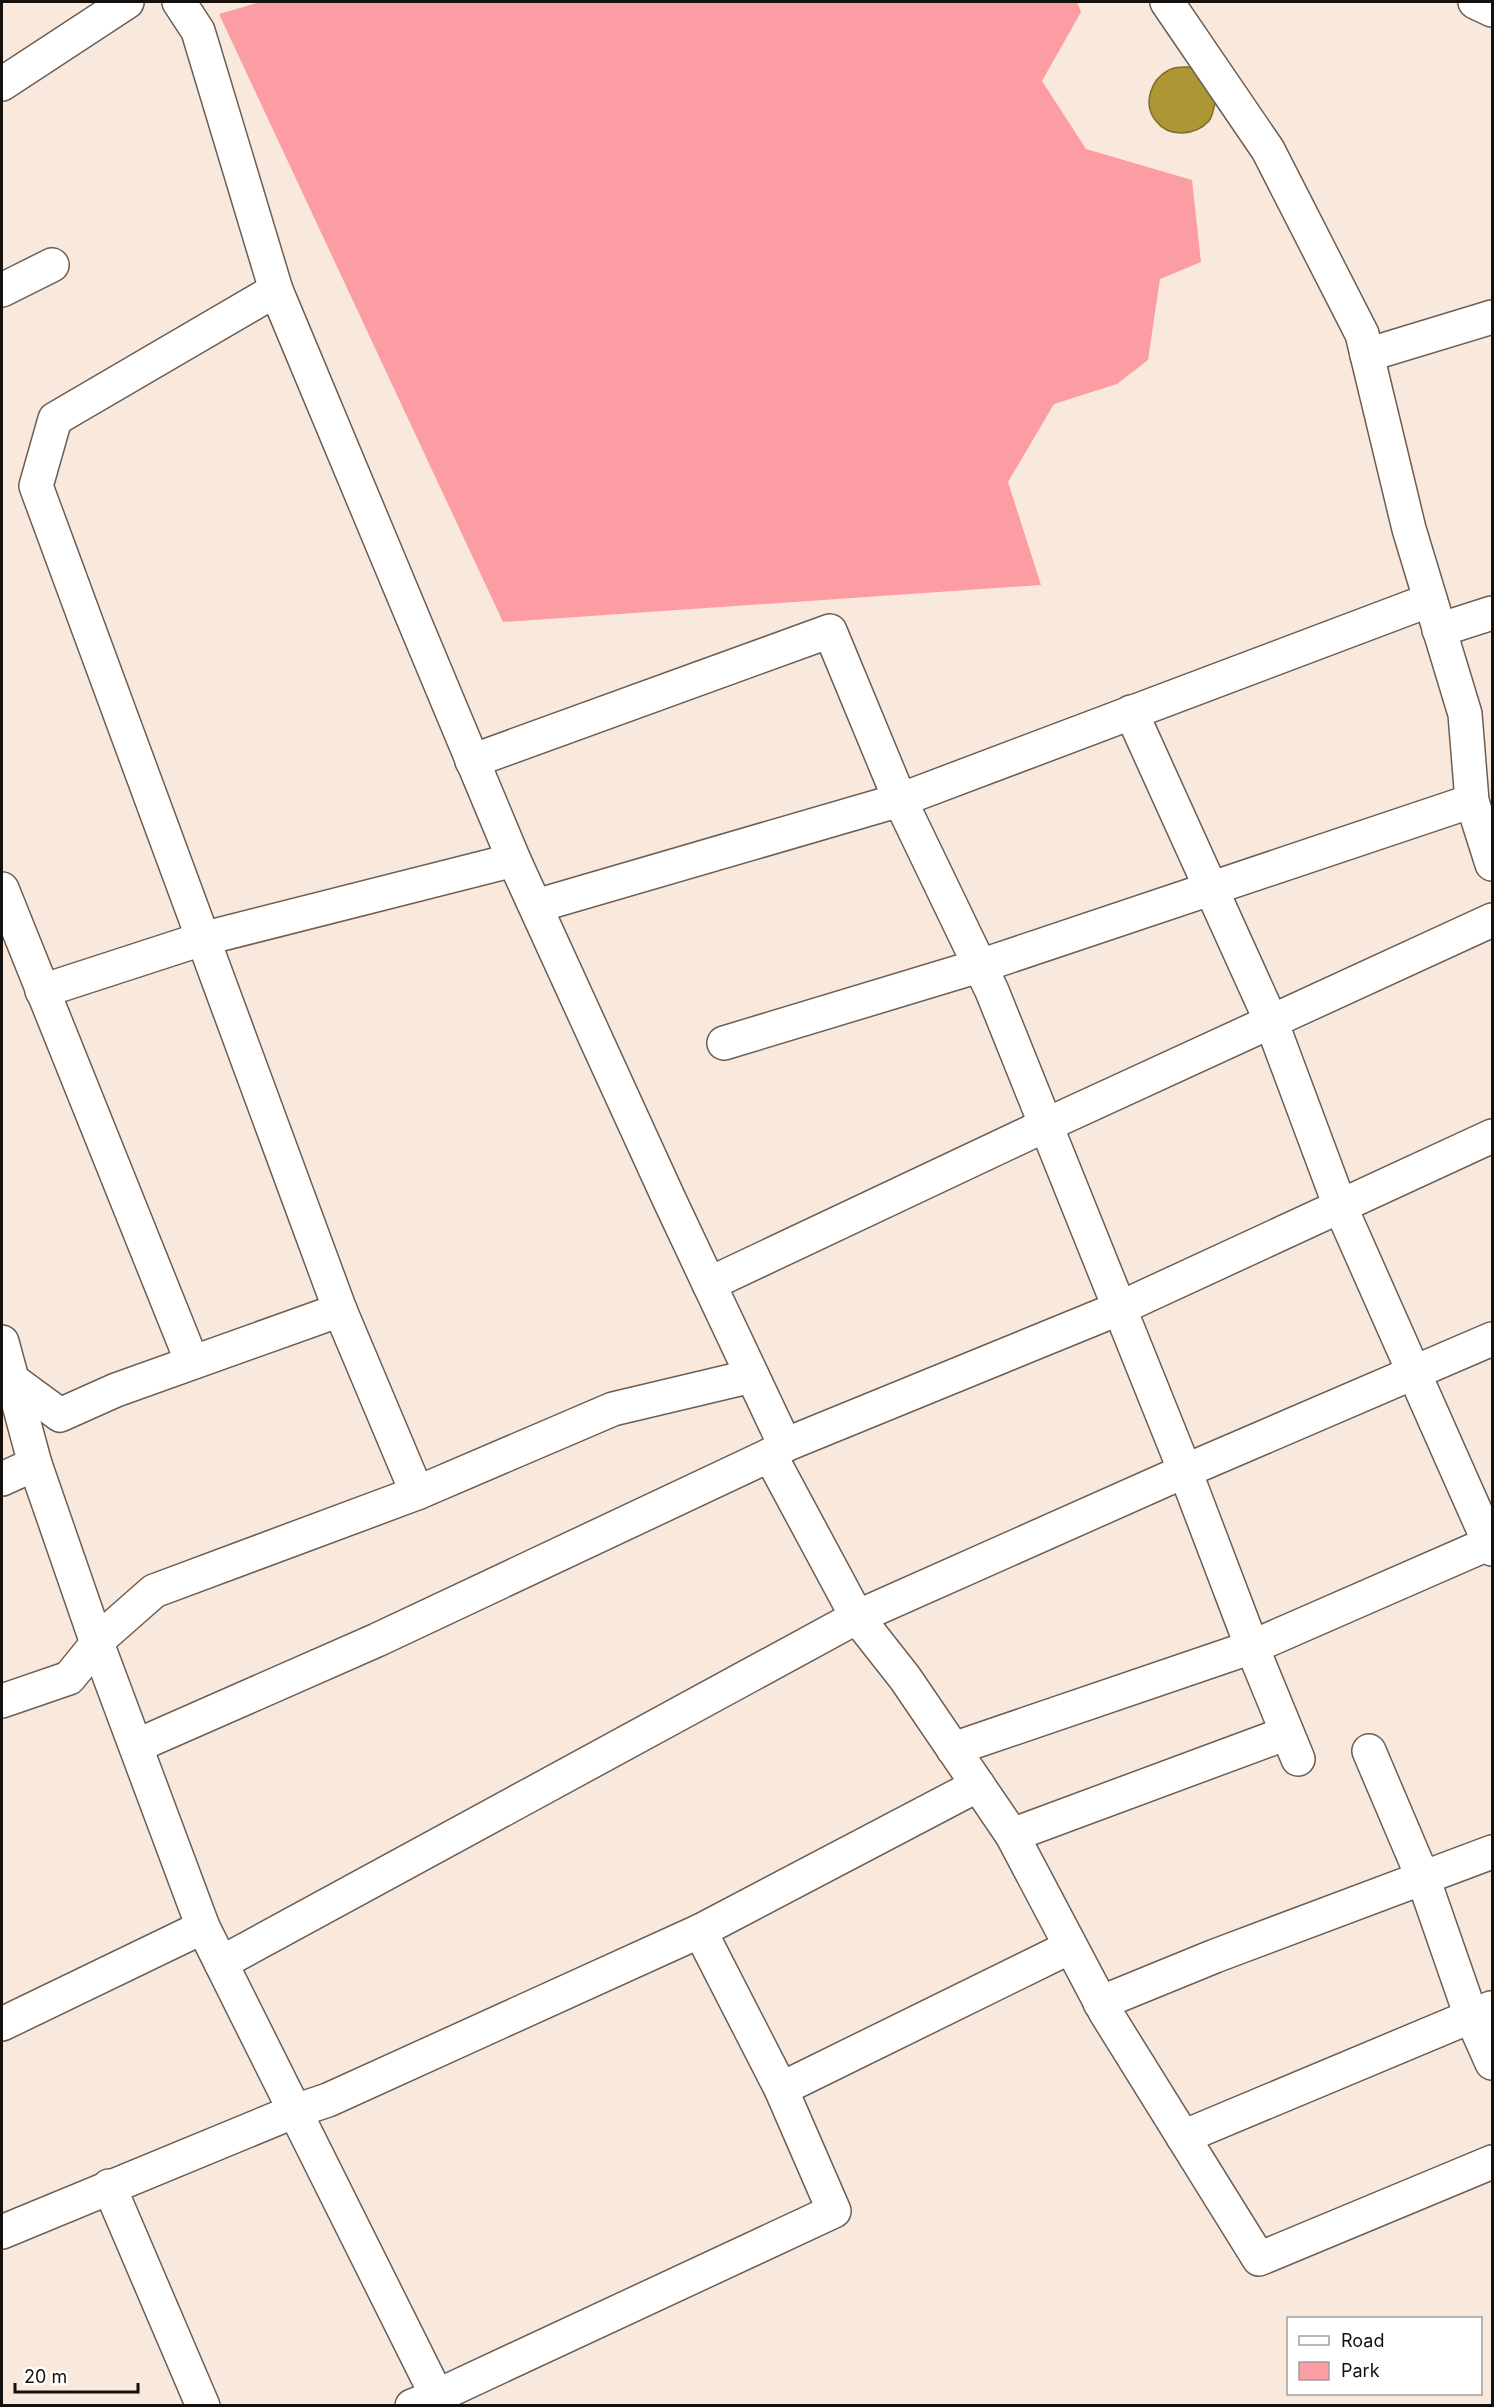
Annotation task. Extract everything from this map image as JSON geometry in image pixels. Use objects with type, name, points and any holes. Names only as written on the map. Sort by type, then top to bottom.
[{"type":"street","points":[[2,84],[127,2]]},
{"type":"street","points":[[179,2],[198,31],[276,290],[472,761],[514,860],[752,1376],[778,1450],[857,1617],[905,1678],[1012,1835],[1100,2003],[1259,2259],[1492,2162]]},
{"type":"street","points":[[1167,2],[1268,150],[1362,334],[1409,530],[1465,714],[1472,801],[1492,864]]},
{"type":"street","points":[[1475,2],[1492,10]]},
{"type":"street","points":[[2,290],[52,265]]},
{"type":"street","points":[[276,290],[55,419],[36,486],[340,1310],[417,1492]]},
{"type":"street","points":[[1367,354],[1492,317]]},
{"type":"street","points":[[536,906],[900,800],[1131,712],[1435,615],[1492,613]]},
{"type":"street","points":[[472,761],[830,631],[900,800],[980,966],[1120,1308],[1293,1746],[1012,1835]]},
{"type":"street","points":[[954,1749],[1252,1647],[1492,1545],[1341,1206],[1271,1021],[1131,712]]},
{"type":"street","points":[[724,1043],[980,966],[1472,801]]},
{"type":"street","points":[[42,991],[202,939],[514,860]]},
{"type":"street","points":[[2,889],[192,1362]]},
{"type":"street","points":[[709,1284],[1046,1125],[1492,920]]},
{"type":"street","points":[[136,1746],[377,1640],[778,1450],[1120,1308],[1492,1136]]},
{"type":"street","points":[[11,1378],[60,1415],[116,1390],[340,1310]]},
{"type":"street","points":[[221,1963],[857,1617],[1185,1471],[1492,1339]]},
{"type":"street","points":[[2,1342],[34,1464],[97,1643],[203,1927],[295,2111],[430,2402],[834,2211],[781,2089],[699,1931]]},
{"type":"street","points":[[2,1701],[69,1678],[97,1643],[154,1592],[417,1492],[613,1409],[752,1376]]},
{"type":"street","points":[[2,1479],[34,1464]]},
{"type":"street","points":[[1369,1751],[1482,2012],[1492,2063]]},
{"type":"street","points":[[2,2232],[295,2111],[328,2100],[699,1931],[978,1785]]},
{"type":"street","points":[[1100,2003],[1226,1952],[1492,1852]]},
{"type":"street","points":[[2,2024],[203,1927]]},
{"type":"street","points":[[781,2089],[1070,1947]]},
{"type":"street","points":[[1183,2137],[1482,2012]]},
{"type":"street","points":[[109,2187],[203,2406]]},
{"type":"green space","points":[[260,2],[1077,2],[1081,12],[1042,81],[1086,149],[1192,180],[1201,262],[1160,279],[1148,360],[1117,384],[1054,404],[1008,482],[1041,585],[503,622],[219,14]]},
{"type":"shaded area","points":[[1177,67],[1192,67],[1216,99],[1212,116],[1197,130],[1182,133],[1168,130],[1156,121],[1152,114],[1150,92],[1157,79],[1169,70]]}]
